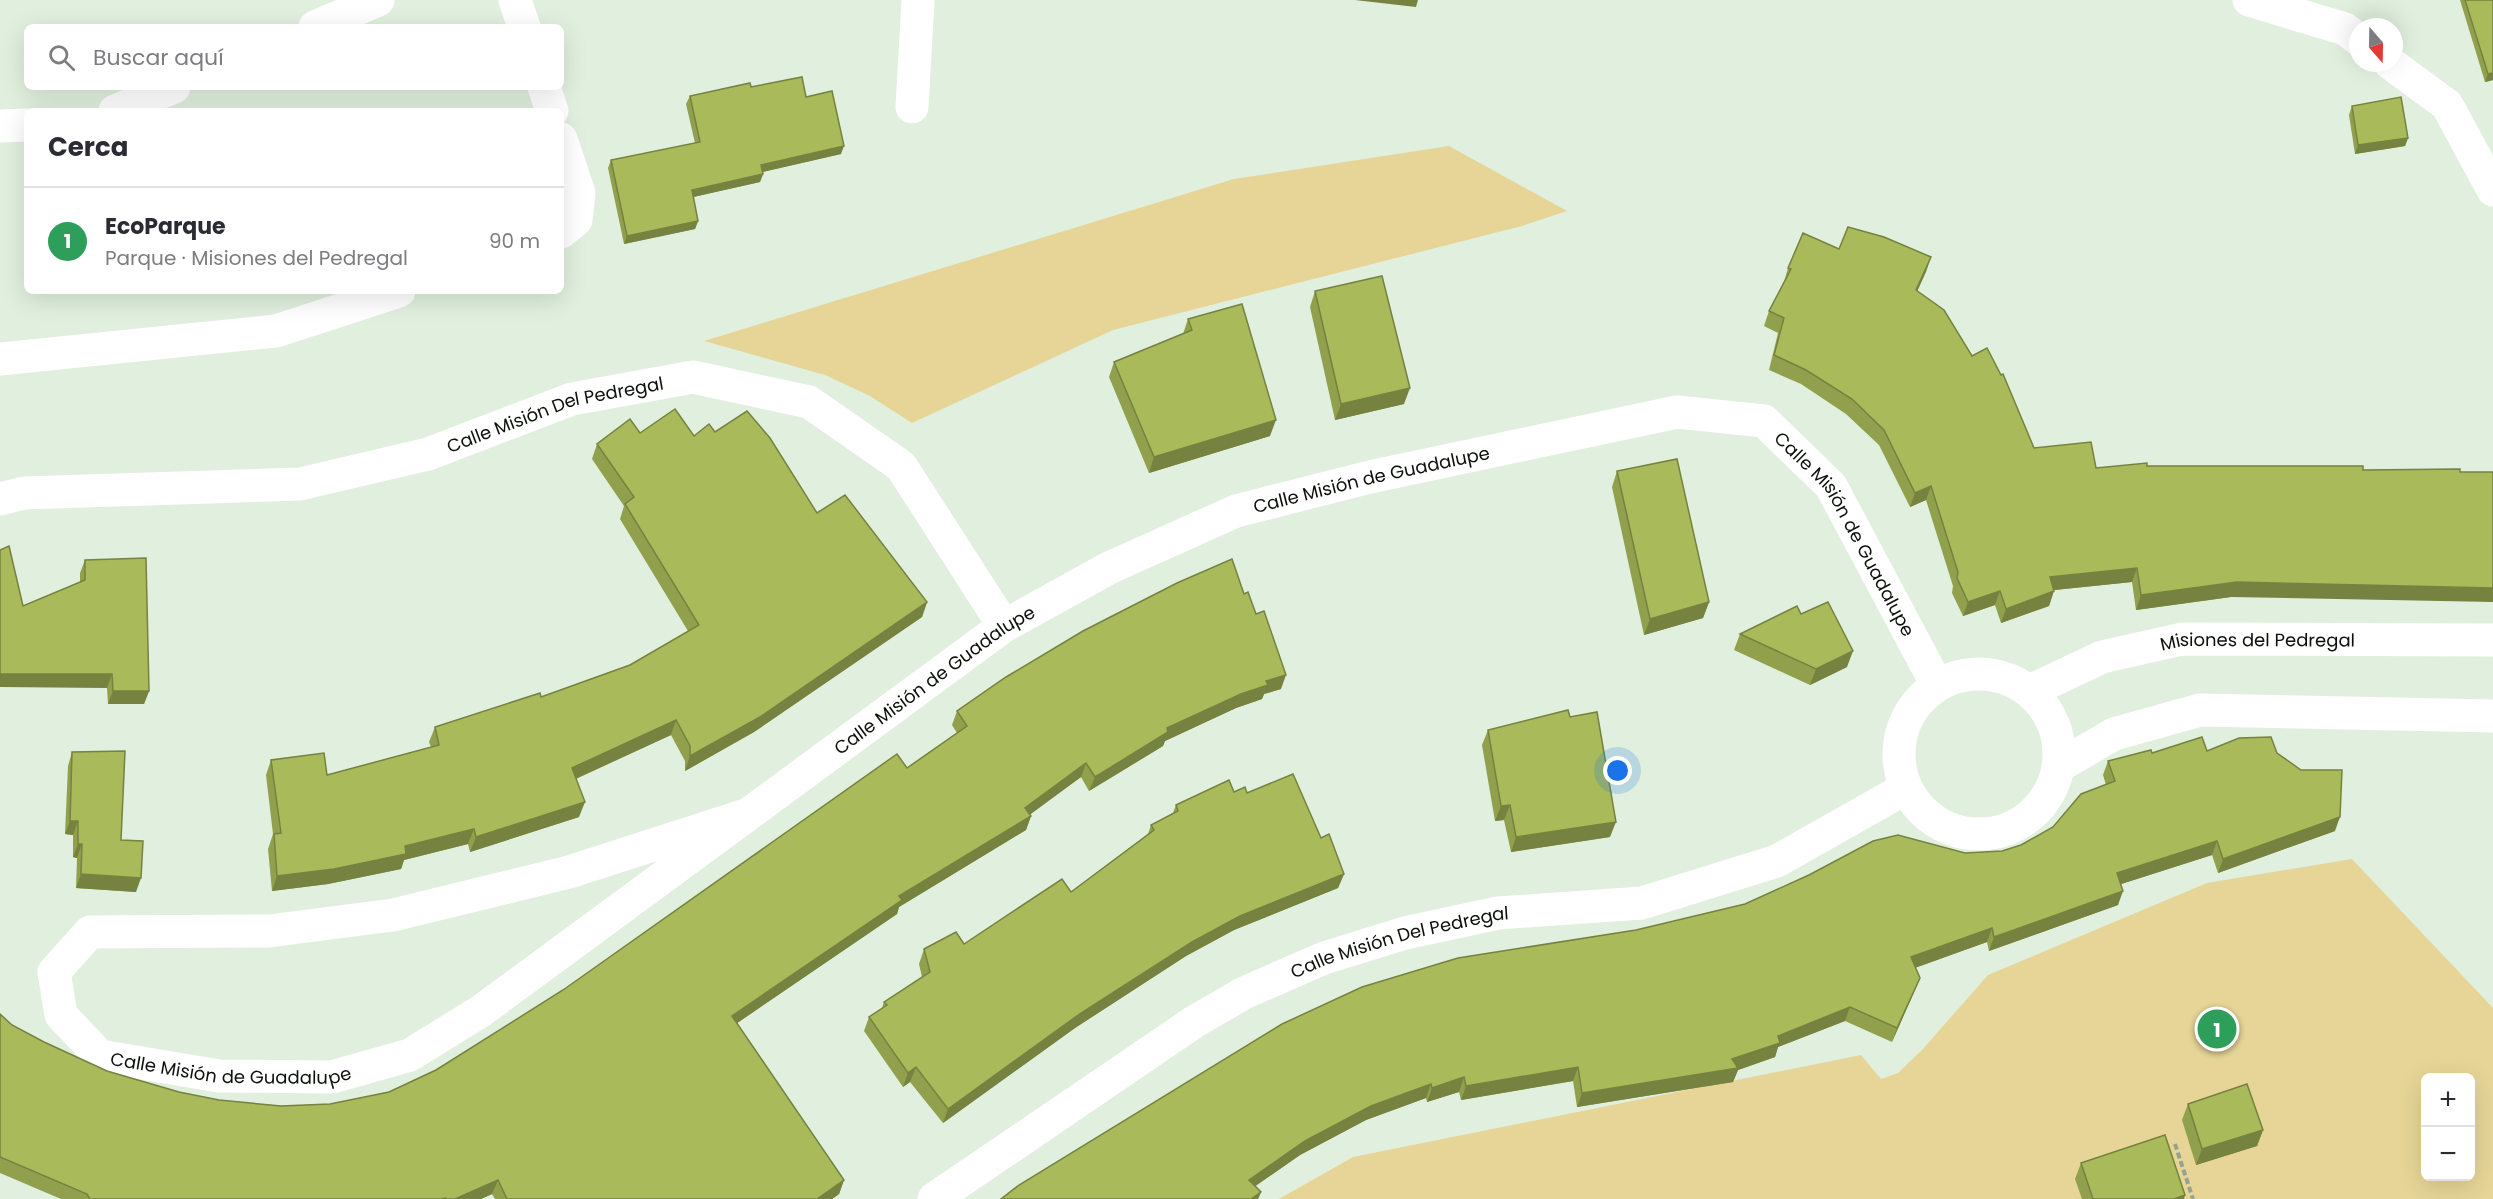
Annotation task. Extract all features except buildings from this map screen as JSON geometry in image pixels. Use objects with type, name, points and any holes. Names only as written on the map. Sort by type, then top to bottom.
[{"type":"street","points":[[322,24],[378,0]]},
{"type":"street","points":[[515,0],[523,24]]},
{"type":"street","points":[[912,107],[918,0]]},
{"type":"street","points":[[2249,0],[2349,32]]},
{"type":"street","points":[[2402,72],[2447,105],[2493,190]]},
{"type":"street","points":[[122,108],[167,90]]},
{"type":"street","points":[[545,90],[551,108]]},
{"type":"street","points":[[0,126],[24,125]]},
{"type":"street","points":[[564,149],[579,193],[576,220],[564,230]]},
{"type":"street","points":[[0,359],[276,331],[390,294]]},
{"type":"street","name":"Calle Misión Del Pedregal","points":[[0,499],[24,493],[300,484],[428,454],[572,399],[693,377],[809,402],[901,466],[1004,626]]},
{"type":"street","name":"Calle Misión de Guadalupe","points":[[746,815],[569,872],[393,915],[269,931],[90,932],[54,972],[61,1015],[100,1056],[219,1076],[332,1077],[410,1055],[481,1011],[1004,626],[1109,568],[1236,511],[1370,477],[1677,412],[1764,422],[1831,486],[1937,686]]},
{"type":"street","name":"Misiones del Pedregal","points":[[2030,691],[2102,657],[2182,639],[2493,640]]},
{"type":"street","points":[[1984,673],[2008,679],[2030,691],[2048,712],[2058,738],[2059,766],[2051,790],[2036,811],[2016,826],[1991,833],[1965,833],[1941,825],[1921,809],[1906,788],[1899,766],[1899,742],[1906,720],[1919,700],[1937,686],[1959,676],[1984,673]]},
{"type":"street","points":[[2059,766],[2114,734],[2200,710],[2493,716]]},
{"type":"street","name":"Calle Misión Del Pedregal","points":[[934,1199],[1194,1022],[1244,993],[1324,958],[1406,933],[1498,913],[1642,903],[1777,861],[1906,788]]},
{"type":"path","points":[[2175,1144],[2193,1199]]},
{"type":"shaded area","points":[[1449,146],[1567,211],[1522,226],[1113,330],[912,423],[870,396],[825,375],[704,341],[1234,179]]},
{"type":"shaded area","points":[[2352,859],[2493,1008],[2493,1199],[1279,1199],[1353,1157],[1861,1055],[1881,1079],[1898,1073],[1922,1050],[1988,975],[2207,883]]},
{"type":"place","name":"EcoParque","points":[[2217,1029]]}]
